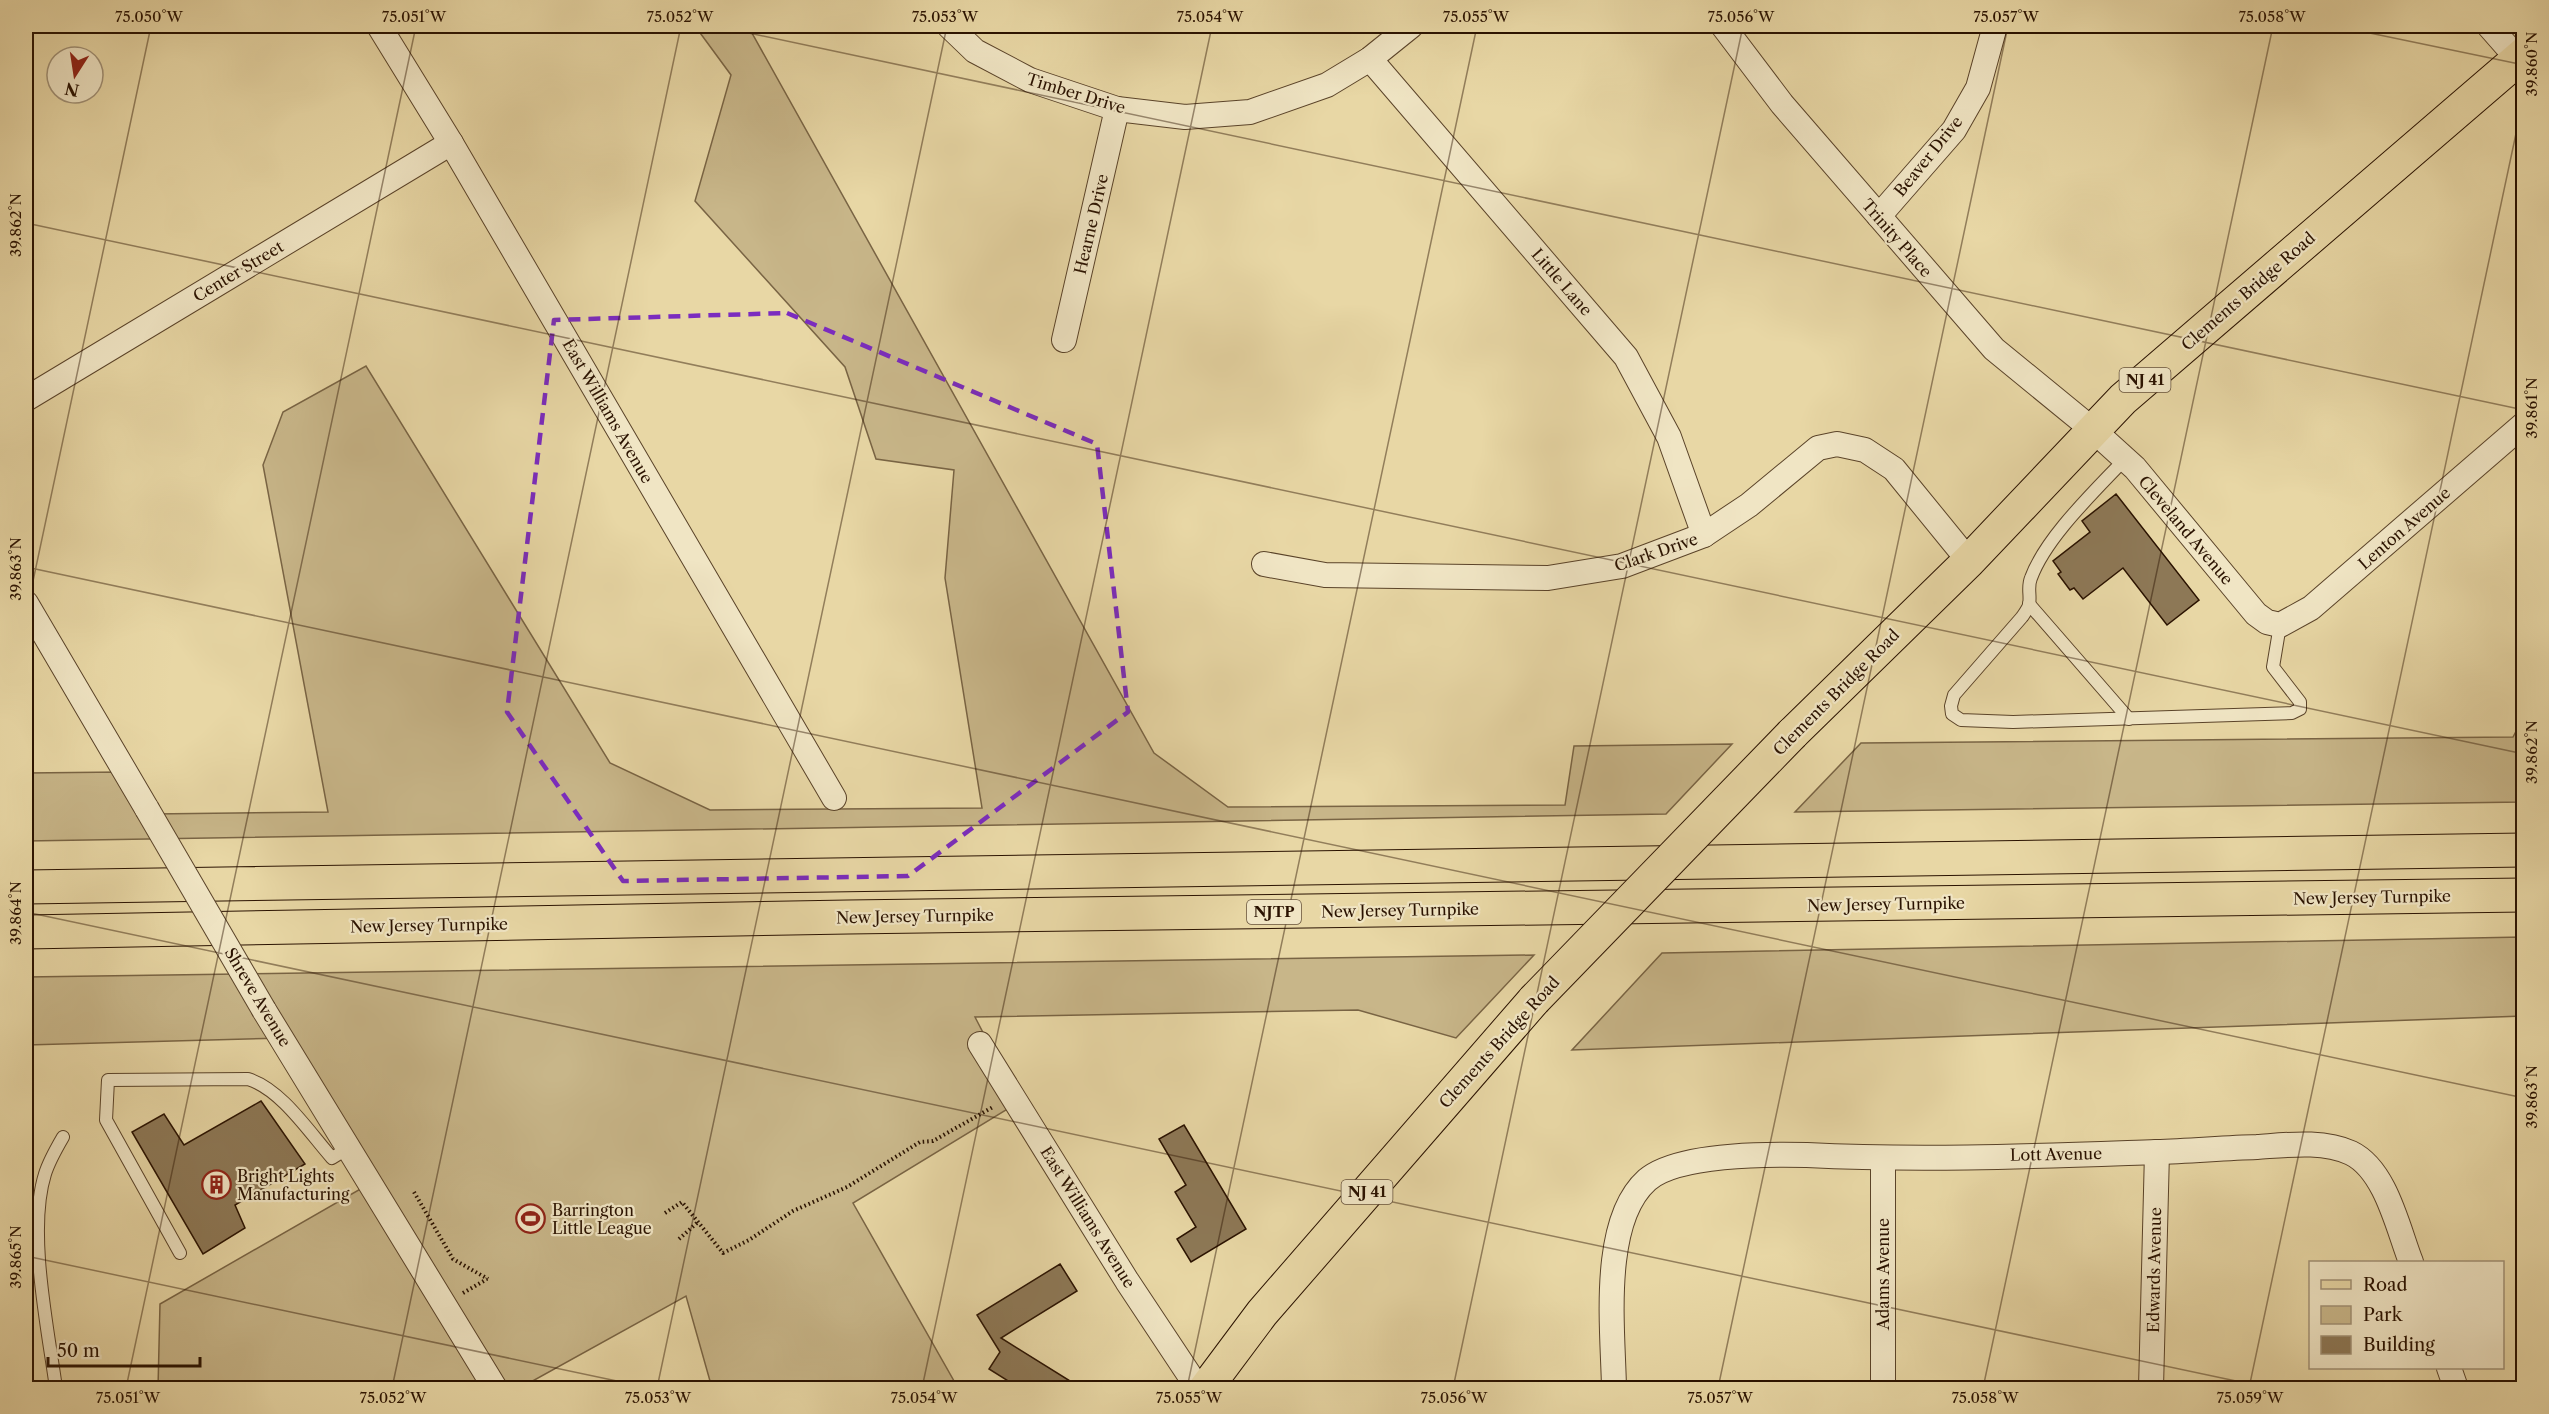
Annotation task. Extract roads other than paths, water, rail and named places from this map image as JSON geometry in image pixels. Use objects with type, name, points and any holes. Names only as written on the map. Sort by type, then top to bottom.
[{"type":"main road","name":"Clements Bridge Road","points":[[1206,1389],[1262,1313],[1534,1000],[1792,734],[1969,561],[2123,399],[2521,56]]},
{"type":"main road","points":[[26,887],[2523,850]]},
{"type":"main road","name":"New Jersey Turnpike","points":[[26,932],[836,917],[2523,895]]},
{"type":"street","name":"East Williams Avenue","points":[[379,26],[451,143],[834,798]]},
{"type":"street","name":"Timber Drive","points":[[949,26],[975,51],[1030,80],[1117,109],[1185,117],[1250,112],[1327,85],[1370,59],[1411,26]]},
{"type":"street","name":"Trinity Place","points":[[1723,26],[1782,104],[1994,349],[2093,430]]},
{"type":"street","name":"Beaver Drive","points":[[1879,216],[1954,130],[1978,88],[1995,26]]},
{"type":"street","points":[[2489,26],[2521,56]]},
{"type":"street","name":"Little Lane","points":[[1370,59],[1626,357],[1669,437],[1704,535]]},
{"type":"street","name":"Hearne Drive","points":[[1064,340],[1117,109]]},
{"type":"street","name":"Center Street","points":[[26,399],[451,143]]},
{"type":"street","name":"Lenton Avenue","points":[[2280,625],[2311,608],[2523,424]]},
{"type":"street","name":"Cleveland Avenue","points":[[2093,430],[2125,459],[2256,614],[2266,622],[2280,625]]},
{"type":"street","name":"Clark Drive","points":[[1264,564],[1325,575],[1548,578],[1622,566],[1704,535],[1749,505],[1818,448],[1837,444],[1865,450],[1894,469],[1969,561]]},
{"type":"street","name":"Shreve Avenue","points":[[26,603],[264,1010],[495,1389]]},
{"type":"street","name":"East Williams Avenue","points":[[980,1044],[1127,1281],[1198,1389]]},
{"type":"street","name":"Lott Avenue","points":[[1614,1389],[1613,1254],[1622,1218],[1630,1200],[1648,1179],[1681,1163],[1773,1154],[1883,1159],[2157,1152],[2313,1144],[2350,1153],[2368,1165],[2385,1193],[2409,1261]]},
{"type":"street","name":"Edwards Avenue","points":[[2151,1389],[2157,1152]]},
{"type":"street","name":"Adams Avenue","points":[[1883,1159],[1883,1389]]},
{"type":"street","points":[[2449,1369],[2456,1389]]},
{"type":"lane","points":[[2125,459],[2046,550],[2031,578],[2027,593],[2029,604],[2129,719]]},
{"type":"lane","points":[[2029,604],[2022,617],[1954,695],[1952,714],[1961,720],[2013,722],[2296,712],[2301,706],[2300,702],[2273,667],[2280,625]]},
{"type":"lane","points":[[180,1253],[106,1120],[108,1080],[248,1079],[261,1083],[275,1093],[332,1158],[350,1148]]},
{"type":"lane","points":[[56,1389],[41,1281],[40,1196],[45,1174],[63,1137]]},
{"type":"place","name":"Bright Lights Manufacturing","points":[[216,1185]]},
{"type":"place","name":"Barrington Little League","points":[[531,1219]]}]
